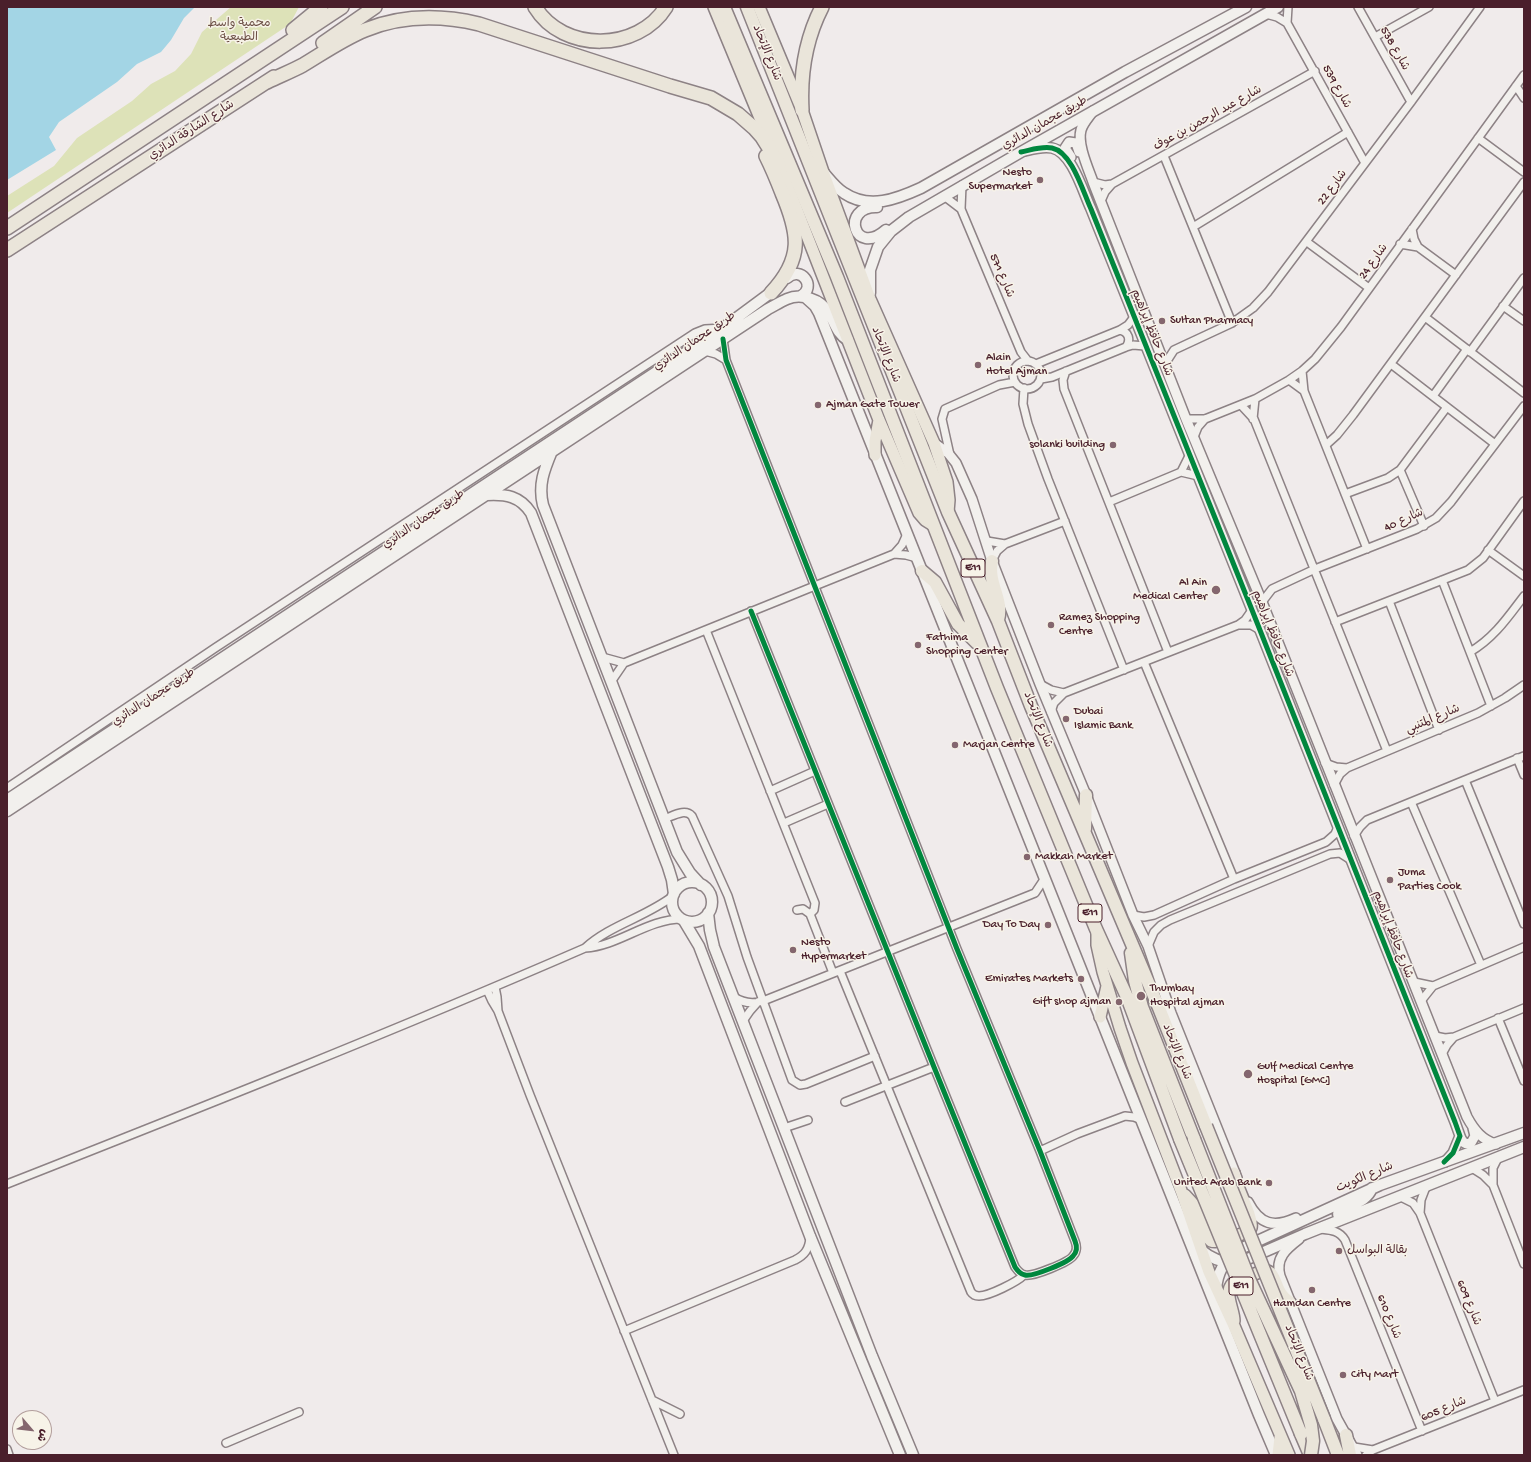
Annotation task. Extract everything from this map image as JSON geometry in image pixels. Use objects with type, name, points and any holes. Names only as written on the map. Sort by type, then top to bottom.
[{"type":"highway","points":[[235,76],[321,7]]},
{"type":"highway","name":"شارع الشارقة الدائري","points":[[7,228],[235,76],[342,7]]},
{"type":"highway","name":"شارع الشارقة الدائري","points":[[7,250],[267,82],[375,7]]},
{"type":"highway","points":[[535,7],[551,24],[565,34],[581,39],[613,41],[630,36],[642,30],[654,22],[666,7]]},
{"type":"highway","name":"شارع الإتحاد","points":[[724,7],[838,278],[980,646],[1096,929],[1127,997],[1180,1139],[1311,1455]]},
{"type":"highway","name":"شارع الإتحاد","points":[[747,7],[948,512],[998,622],[1085,835],[1159,1008],[1338,1455]]},
{"type":"highway","points":[[802,110],[801,87],[805,54],[812,28],[822,7]]},
{"type":"highway","points":[[267,82],[297,68],[349,37],[364,30],[397,20],[431,17],[453,18],[479,24],[711,98],[738,114],[762,137],[779,164]]},
{"type":"highway","points":[[670,86],[715,106],[731,116],[753,135],[764,151],[790,213],[795,231],[794,254],[791,265],[786,275],[771,293]]},
{"type":"highway","points":[[992,561],[991,579],[1000,608],[998,622]]},
{"type":"highway","points":[[922,571],[931,578],[938,587],[958,624],[980,646]]},
{"type":"highway","points":[[1085,835],[1086,795]]},
{"type":"highway","points":[[1130,941],[1135,981],[1142,1007],[1249,1279],[1301,1391],[1312,1425],[1313,1441],[1311,1455]]},
{"type":"highway","points":[[1159,1008],[1167,1020],[1177,1030]]},
{"type":"highway","points":[[1346,1435],[1354,1452]]},
{"type":"main road","points":[[714,7],[801,219],[879,420],[919,513],[925,520],[933,525]]},
{"type":"main road","points":[[759,7],[802,110],[823,172],[870,299],[934,443],[947,482],[949,500],[948,512]]},
{"type":"main road","name":"طريق عجمان الدائري","points":[[823,172],[844,193],[863,201],[876,202],[903,196],[921,188],[1131,69],[1246,7]]},
{"type":"main road","name":"طريق عجمان الدائري","points":[[870,299],[870,270],[878,247],[891,231],[920,209],[1278,7]]},
{"type":"main road","points":[[920,209],[900,219],[875,238],[864,238],[856,229],[856,218],[862,209],[896,204],[915,194],[921,188]]},
{"type":"main road","name":"طريق عجمان الدائري","points":[[7,800],[723,328],[771,293],[787,278],[798,256],[800,248],[801,219]]},
{"type":"main road","points":[[787,278],[790,275],[800,274],[806,278],[808,289],[803,297]]},
{"type":"main road","points":[[803,297],[814,299],[825,307],[839,333],[849,341]]},
{"type":"main road","points":[[803,297],[812,302],[817,309],[1259,1415],[1277,1455]]},
{"type":"main road","name":"طريق عجمان الدائري","points":[[7,811],[768,309],[787,299],[803,297]]},
{"type":"main road","points":[[875,455],[875,441],[879,420]]},
{"type":"main road","points":[[552,451],[542,478],[541,498],[680,859],[690,873],[710,895],[711,904],[708,913],[714,947],[872,1356],[912,1455]]},
{"type":"main road","points":[[485,496],[499,494],[510,496],[520,501],[528,508],[533,518],[668,867],[674,895],[673,907],[677,915],[683,920],[698,946],[810,1236],[900,1455]]},
{"type":"main road","points":[[557,579],[562,578],[568,581],[574,596],[580,601]]},
{"type":"main road","points":[[674,895],[684,884],[693,882],[701,885]]},
{"type":"main road","points":[[683,920],[688,922],[698,921],[708,913]]},
{"type":"main road","points":[[1096,929],[1098,950],[1103,972],[1132,1064],[1182,1193],[1216,1290],[1234,1326],[1289,1455]]},
{"type":"main road","points":[[1100,1017],[1107,986]]},
{"type":"main road","name":"شارع الكويت","points":[[1216,1290],[1217,1279],[1224,1263],[1238,1250],[1372,1188],[1524,1133]]},
{"type":"main road","points":[[1201,1250],[1212,1258],[1224,1263],[1244,1261],[1305,1234],[1524,1147]]},
{"type":"main road","points":[[1182,1193],[1190,1199],[1196,1207],[1208,1238],[1211,1241],[1218,1242],[1246,1232],[1251,1228],[1252,1221],[1236,1186],[1234,1173]]},
{"type":"main road","points":[[1340,1220],[1338,1214],[1340,1211],[1363,1200],[1368,1196],[1372,1188]]},
{"type":"main road","points":[[1234,1326],[1234,1311],[1228,1294],[1230,1287],[1233,1284],[1262,1271],[1267,1270],[1271,1273],[1281,1293],[1290,1302]]},
{"type":"main road","points":[[1277,1455],[1280,1434]]},
{"type":"street","points":[[1266,14],[1277,17],[1287,23],[1288,7]]},
{"type":"street","name":"شارع 538","points":[[1358,7],[1411,102]]},
{"type":"street","points":[[1375,37],[1429,7]]},
{"type":"street","name":"شارع 22","points":[[1174,350],[1232,323],[1247,313],[1263,298],[1307,242],[1480,7]]},
{"type":"street","name":"شارع 539","points":[[1287,23],[1365,163]]},
{"type":"street","name":"شارع عبد الرحمن بن عوف","points":[[1100,201],[1112,184],[1315,71]]},
{"type":"street","name":"شارع 24","points":[[1186,419],[1205,419],[1255,398],[1289,380],[1302,371],[1330,341],[1524,75]]},
{"type":"street","points":[[1516,86],[1524,98]]},
{"type":"street","name":"شارع حافظ إبراهيم","points":[[1093,111],[1083,126],[1080,136],[1089,171],[1100,201],[1186,419],[1262,602],[1354,836],[1414,982],[1420,1001],[1473,1128],[1482,1137],[1496,1144]]},
{"type":"street","points":[[1193,227],[1348,132]]},
{"type":"street","points":[[1478,138],[1524,172]]},
{"type":"street","points":[[1080,185],[1076,167],[1066,150],[1067,144],[1071,142],[1076,143],[1083,162],[1089,171]]},
{"type":"street","name":"شارع حافظ إبراهيم","points":[[1021,152],[1046,147],[1059,150],[1069,161],[1080,185],[1260,630],[1460,1136]]},
{"type":"street","points":[[1164,156],[1232,323]]},
{"type":"street","points":[[1093,182],[1099,184],[1112,184]]},
{"type":"street","points":[[1326,445],[1345,425],[1524,182]]},
{"type":"street","name":"شارع 571","points":[[962,186],[961,209],[1021,352],[1028,361]]},
{"type":"street","name":"شارع 571","points":[[944,196],[961,209]]},
{"type":"street","points":[[1412,229],[1418,247]]},
{"type":"street","points":[[1307,242],[1369,288]]},
{"type":"street","points":[[1400,244],[1418,247],[1456,275]]},
{"type":"street","points":[[1433,396],[1524,278]]},
{"type":"street","points":[[1503,306],[1524,321]]},
{"type":"street","points":[[1036,364],[1120,330],[1128,325],[1134,317]]},
{"type":"street","points":[[1425,317],[1524,393]]},
{"type":"street","points":[[7,788],[228,639],[695,333],[705,329],[723,328]]},
{"type":"street","points":[[1120,330],[1125,332],[1129,337],[1129,342],[1126,347]]},
{"type":"street","points":[[723,340],[726,360],[814,586],[1075,1241],[1076,1250],[1073,1257],[1066,1262],[1033,1274],[1024,1275],[1012,1284],[981,1296],[974,1295],[971,1292],[875,1056],[837,972],[810,914],[803,908],[797,910]]},
{"type":"street","points":[[1041,379],[1052,377],[1126,347],[1133,345],[1145,346]]},
{"type":"street","points":[[1158,345],[1174,350],[1165,364]]},
{"type":"street","points":[[705,351],[716,354],[726,360]]},
{"type":"street","name":"شارع 571","points":[[1020,363],[1021,352]]},
{"type":"street","points":[[950,455],[942,419],[945,409],[999,385],[1015,382],[1024,388],[1029,389],[1036,386],[1041,379],[1041,371],[1036,364],[1028,361],[1020,363],[1014,374],[1015,382]]},
{"type":"street","points":[[1390,364],[1495,444]]},
{"type":"street","points":[[1066,371],[1063,380],[1064,389],[1168,652]]},
{"type":"street","points":[[1302,371],[1304,391],[1367,549]]},
{"type":"street","points":[[1052,377],[1064,389]]},
{"type":"street","points":[[1289,380],[1304,391]]},
{"type":"street","points":[[1024,388],[1023,404],[1028,424],[1124,670]]},
{"type":"street","points":[[1254,419],[1255,398]]},
{"type":"street","points":[[1241,404],[1254,419],[1387,751]]},
{"type":"street","name":"شارع 40","points":[[1262,602],[1272,589],[1315,569],[1424,526],[1436,518],[1446,508],[1524,406]]},
{"type":"street","points":[[1345,494],[1388,478],[1400,470],[1447,407]]},
{"type":"street","points":[[1194,437],[1198,427],[1205,419]]},
{"type":"street","points":[[934,443],[950,455],[959,468],[972,499],[987,541],[992,561],[1051,712],[1086,795],[1133,915],[1148,946],[1160,985],[1177,1030],[1234,1173],[1254,1213],[1268,1222],[1277,1224],[1287,1222],[1315,1210],[1339,1203]]},
{"type":"street","points":[[1181,472],[1189,456]]},
{"type":"street","points":[[1400,470],[1424,526]]},
{"type":"street","points":[[1109,502],[1181,472],[1198,476]]},
{"type":"street","points":[[1335,622],[1468,570],[1476,564],[1488,550],[1524,501]]},
{"type":"street","points":[[992,561],[996,551],[1005,544],[1065,521]]},
{"type":"street","points":[[894,554],[902,545],[907,534]]},
{"type":"street","points":[[987,541],[1005,544]]},
{"type":"street","points":[[1488,550],[1524,576]]},
{"type":"street","points":[[611,682],[624,663],[751,611],[894,554],[906,554],[917,558]]},
{"type":"street","points":[[1442,580],[1491,706]]},
{"type":"street","points":[[1254,584],[1272,589]]},
{"type":"street","points":[[1470,652],[1479,647],[1495,633],[1524,596]]},
{"type":"street","points":[[1389,601],[1439,730]]},
{"type":"street","points":[[1051,712],[1054,703],[1064,693],[1238,625],[1245,620],[1252,610]]},
{"type":"street","points":[[751,611],[1015,1267],[1024,1275]]},
{"type":"street","points":[[1238,625],[1251,625],[1260,630]]},
{"type":"street","points":[[706,630],[815,903],[814,910],[810,914]]},
{"type":"street","points":[[602,657],[624,663]]},
{"type":"street","points":[[1144,662],[1234,879]]},
{"type":"street","points":[[1040,684],[1051,690],[1064,693]]},
{"type":"street","name":"شارع المتنبي","points":[[1334,785],[1340,774],[1347,768],[1439,730],[1491,706],[1524,685]]},
{"type":"street","points":[[1347,818],[1367,820],[1521,757],[1524,774]]},
{"type":"street","points":[[1326,763],[1336,767],[1347,768]]},
{"type":"street","points":[[770,791],[815,771]]},
{"type":"street","points":[[1465,780],[1524,924]]},
{"type":"street","points":[[1411,802],[1481,965]]},
{"type":"street","points":[[784,823],[828,804]]},
{"type":"street","points":[[664,819],[684,812],[689,813],[692,816],[728,896],[760,1001],[791,1078],[797,1084],[806,1084],[875,1056]]},
{"type":"street","points":[[1354,836],[1367,820]]},
{"type":"street","points":[[1133,915],[1140,917],[1149,916],[1166,910],[1234,879],[1319,845],[1332,837],[1338,827]]},
{"type":"street","points":[[1319,845],[1324,849],[1324,856]]},
{"type":"street","points":[[1148,946],[1152,936],[1158,928],[1170,920],[1335,852],[1344,854],[1351,860]]},
{"type":"street","points":[[1035,893],[1045,878]]},
{"type":"street","points":[[734,997],[748,1003],[760,1001],[1035,893],[1052,897]]},
{"type":"street","points":[[7,1184],[132,1135],[491,989],[585,948],[598,938],[650,912],[674,895]]},
{"type":"street","points":[[1166,910],[1165,917],[1170,920]]},
{"type":"street","points":[[585,948],[604,945],[661,922],[683,920]]},
{"type":"street","points":[[1420,1001],[1433,986],[1524,947]]},
{"type":"street","points":[[1414,982],[1433,986]]},
{"type":"street","points":[[491,989],[492,1001],[498,1011],[530,1095],[674,1455]]},
{"type":"street","points":[[743,1021],[760,1001]]},
{"type":"street","points":[[1435,1036],[1445,1038],[1454,1037],[1524,1008]]},
{"type":"street","points":[[1498,1018],[1524,1081]]},
{"type":"street","points":[[1442,1054],[1446,1045],[1454,1037]]},
{"type":"street","points":[[845,1102],[934,1068]]},
{"type":"street","points":[[1040,1151],[1077,1134],[1125,1116],[1131,1110],[1134,1102]]},
{"type":"street","points":[[1125,1116],[1142,1120]]},
{"type":"street","points":[[784,1128],[808,1120]]},
{"type":"street","points":[[1460,1136],[1463,1142],[1472,1143],[1475,1136],[1473,1128]]},
{"type":"street","points":[[1444,1162],[1453,1153],[1460,1136]]},
{"type":"street","points":[[1492,1184],[1493,1168],[1498,1158]]},
{"type":"street","points":[[1472,1168],[1483,1175],[1492,1184],[1524,1264]]},
{"type":"street","points":[[1420,1213],[1421,1200],[1426,1187]]},
{"type":"street","name":"شارع 609","points":[[1401,1197],[1413,1203],[1420,1213],[1495,1401]]},
{"type":"street","name":"شارع 610","points":[[1318,1229],[1336,1231],[1340,1233],[1344,1240],[1422,1431]]},
{"type":"street","points":[[1305,1234],[1283,1253],[1279,1261],[1279,1273],[1338,1419],[1346,1435]]},
{"type":"street","points":[[624,1331],[796,1260],[809,1248],[810,1236]]},
{"type":"street","name":"شارع 605","points":[[1366,1455],[1373,1450],[1524,1390]]},
{"type":"street","points":[[652,1400],[680,1414]]},
{"type":"street","points":[[226,1443],[299,1412]]},
{"type":"street","points":[[7,1449],[9,1455]]},
{"type":"street","points":[[1354,1452],[1373,1450]]},
{"type":"green space","name":"محمية واسط الطبيعية","points":[[231,7],[299,7],[290,24],[7,213],[7,196],[54,166],[77,138],[132,101],[151,84],[175,71],[191,54],[202,32]]},
{"type":"water","points":[[7,7],[195,7],[184,18],[171,40],[161,52],[137,64],[117,82],[59,122],[49,137],[56,150],[7,180]]},
{"type":"cycle path","points":[[1021,152],[1036,148],[1052,148],[1059,151],[1071,165],[1080,183],[1252,610],[1455,1122],[1460,1136],[1453,1153],[1444,1162]]},
{"type":"cycle path","points":[[723,339],[726,360],[957,949],[1040,1151],[1075,1241],[1075,1253],[1070,1259],[1058,1265],[1029,1275],[1022,1274],[1015,1267],[751,611]]},
{"type":"place","name":"Nesto Supermarket","points":[[1040,180]]},
{"type":"place","name":"Sultan Pharmacy","points":[[1162,321]]},
{"type":"place","name":"Alain Hotel Ajman","points":[[978,365]]},
{"type":"place","name":"Ajman Gate Tower","points":[[818,405]]},
{"type":"place","name":"solanki building","points":[[1113,445]]},
{"type":"place","name":"Al Ain Medical Center","points":[[1216,590]]},
{"type":"place","name":"Ramez Shopping Centre","points":[[1051,625]]},
{"type":"place","name":"Fathima Shopping Center","points":[[918,645]]},
{"type":"place","name":"Dubai Islamic Bank","points":[[1066,719]]},
{"type":"place","name":"Marjan Centre","points":[[955,745]]},
{"type":"place","name":"Makkah Market","points":[[1027,857]]},
{"type":"place","name":"Juma Parties Cook","points":[[1390,880]]},
{"type":"place","name":"Day To Day","points":[[1048,925]]},
{"type":"place","name":"Nesto Hypermarket","points":[[793,950]]},
{"type":"place","name":"Emirates Markets","points":[[1081,979]]},
{"type":"place","name":"Thumbay Hospital ajman","points":[[1141,996]]},
{"type":"place","name":"Gift shop ajman","points":[[1119,1002]]},
{"type":"place","name":"Gulf Medical Centre Hospital [GMC]","points":[[1248,1074]]},
{"type":"place","name":"United Arab Bank","points":[[1269,1183]]},
{"type":"place","name":"بقالة البواسل","points":[[1339,1251]]},
{"type":"place","name":"Hamdan Centre","points":[[1312,1290]]},
{"type":"place","name":"City Mart","points":[[1343,1375]]}]
